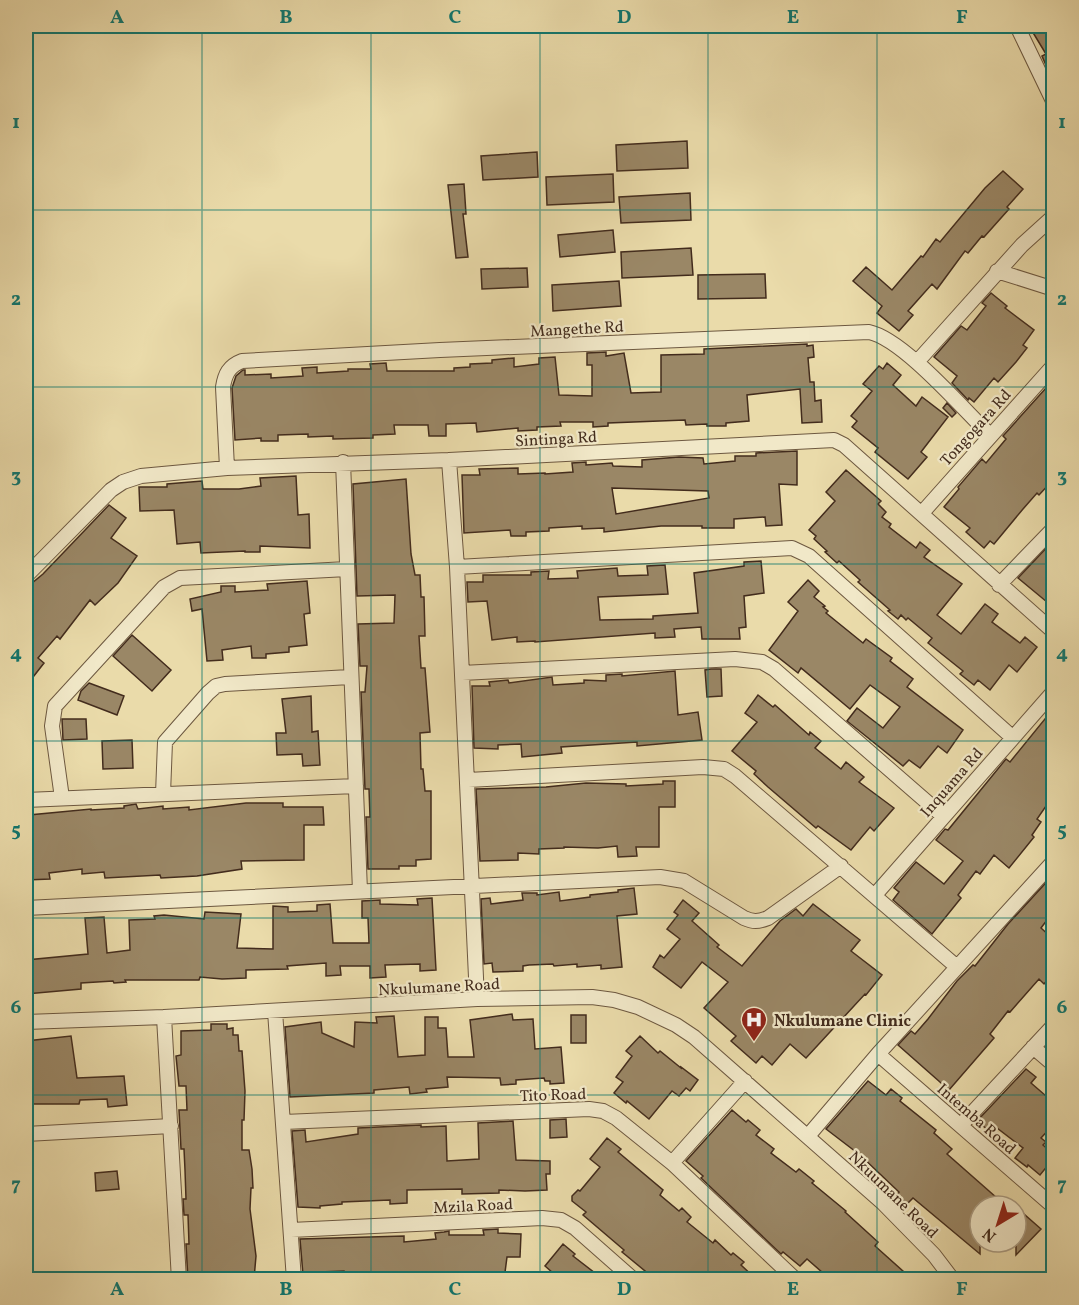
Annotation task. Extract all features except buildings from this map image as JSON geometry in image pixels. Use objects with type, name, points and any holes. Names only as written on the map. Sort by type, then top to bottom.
[{"type":"street","points":[[1017,26],[1053,103]]},
{"type":"street","points":[[917,362],[1022,245],[1053,216]]},
{"type":"street","points":[[997,272],[1053,289]]},
{"type":"street","name":"Mangethe Rd","points":[[227,468],[223,387],[228,370],[234,364],[242,361],[440,350],[869,332],[886,339],[917,362],[990,435]]},
{"type":"street","name":"Tongogara Rd","points":[[922,513],[1053,365]]},
{"type":"street","name":"Sintinga Rd","points":[[26,573],[98,501],[123,482],[141,476],[227,468],[343,462],[449,460],[834,440],[844,445],[922,513],[1053,632]]},
{"type":"street","points":[[449,460],[457,567],[477,999]]},
{"type":"street","points":[[343,462],[360,891]]},
{"type":"street","points":[[999,585],[1053,528]]},
{"type":"street","points":[[457,567],[792,548],[801,551],[818,564],[1012,737]]},
{"type":"street","points":[[62,798],[52,726],[55,706],[164,587],[180,578],[347,569]]},
{"type":"street","points":[[462,673],[735,659],[762,662],[774,669],[943,816]]},
{"type":"street","points":[[163,794],[165,742],[207,693],[216,686],[350,677]]},
{"type":"street","name":"Inquama Rd","points":[[875,895],[1053,691]]},
{"type":"street","points":[[468,780],[714,767],[724,769],[841,866],[957,967]]},
{"type":"street","points":[[26,800],[356,786]]},
{"type":"street","points":[[808,1136],[878,1054],[1053,861]]},
{"type":"street","points":[[26,908],[660,877],[673,878],[696,887],[744,918],[752,922],[760,922],[841,866]]},
{"type":"street","name":"Nkulumane Road","points":[[26,1022],[164,1017],[477,999],[592,998],[614,1000],[638,1007],[676,1025],[745,1080],[808,1136]]},
{"type":"street","points":[[275,1011],[294,1280]]},
{"type":"street","points":[[164,1017],[179,1280]]},
{"type":"street","points":[[962,1125],[1053,1025]]},
{"type":"street","points":[[1033,1047],[1053,1065]]},
{"type":"street","name":"Intemba Road","points":[[878,1054],[962,1125],[1053,1207]]},
{"type":"street","points":[[672,1163],[745,1080]]},
{"type":"street","name":"Tito Road","points":[[284,1122],[589,1109],[603,1111],[616,1118],[672,1163],[796,1280]]},
{"type":"street","points":[[26,1134],[171,1126]]},
{"type":"street","name":"Nkuumane Road","points":[[808,1136],[883,1203],[934,1255],[952,1280]]},
{"type":"street","name":"Mzila Road","points":[[291,1230],[542,1218],[561,1220],[592,1241],[634,1280]]},
{"type":"place","name":"Nkulumane Clinic","points":[[754,1043]]}]
